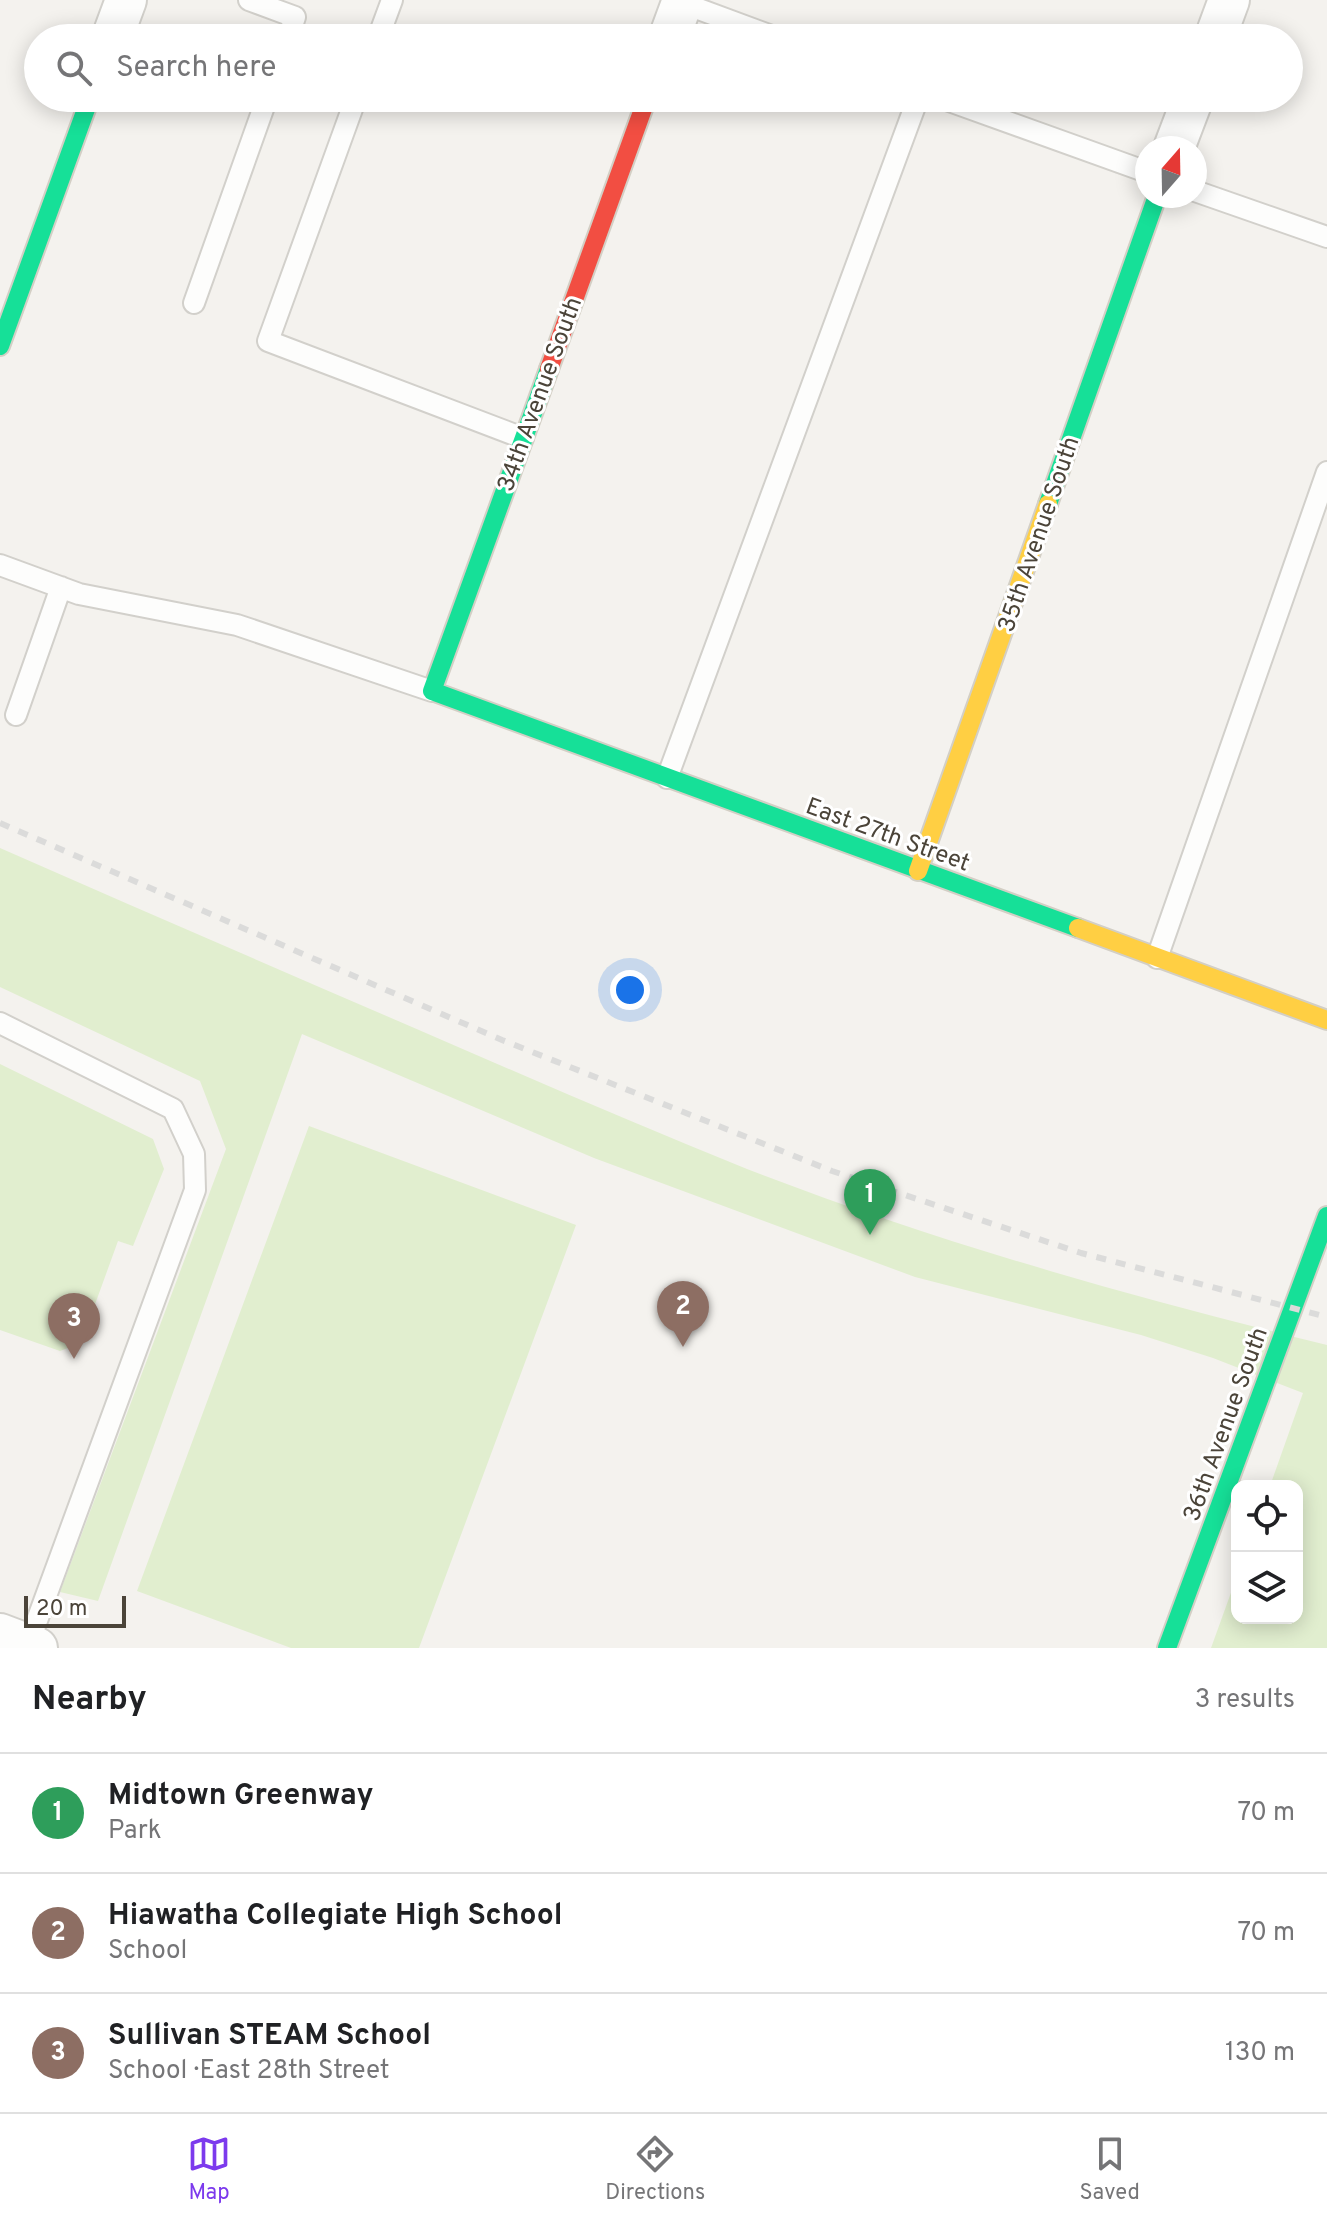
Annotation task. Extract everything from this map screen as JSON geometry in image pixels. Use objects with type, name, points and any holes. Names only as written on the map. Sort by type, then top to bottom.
[{"type":"street","points":[[117,24],[126,0]]},
{"type":"street","points":[[1220,24],[1229,0]]},
{"type":"street","points":[[0,346],[6,314],[85,112]]},
{"type":"street","name":"34th Avenue South","points":[[432,691],[642,112]]},
{"type":"street","points":[[1179,136],[1188,112]]},
{"type":"street","name":"35th Avenue South","points":[[918,871],[1153,208]]},
{"type":"street","name":"East 27th Street","points":[[432,691],[1327,1020]]},
{"type":"street","name":"36th Avenue South","points":[[1167,1648],[1327,1216]]},
{"type":"lane","points":[[249,0],[295,17],[293,24]]},
{"type":"lane","points":[[383,24],[392,0]]},
{"type":"lane","points":[[677,10],[727,24]]},
{"type":"lane","points":[[194,303],[262,112]]},
{"type":"lane","points":[[351,112],[268,341],[523,438]]},
{"type":"lane","points":[[667,778],[913,112]]},
{"type":"lane","points":[[980,112],[1135,168]]},
{"type":"lane","points":[[1207,195],[1327,237]]},
{"type":"lane","points":[[1157,958],[1327,472]]},
{"type":"lane","points":[[0,565],[79,594],[237,625],[432,691]]},
{"type":"lane","points":[[16,715],[61,587]]},
{"type":"lane","points":[[0,1023],[173,1109],[194,1154],[195,1190],[22,1642]]},
{"type":"green space","points":[[0,848],[663,1135],[818,1196],[1034,1266],[1327,1345],[1327,1648],[1211,1648],[1231,1593],[1231,1624],[1303,1624],[1303,1480],[1272,1480],[1303,1393],[1213,1358],[1141,1335],[915,1277],[594,1158],[302,1034],[98,1601],[60,1592],[226,1149],[200,1081],[0,987]]},
{"type":"green space","points":[[0,1064],[153,1139],[164,1169],[133,1246],[118,1241],[81,1343],[60,1351],[0,1330]]},
{"type":"green space","points":[[309,1126],[576,1225],[419,1648],[291,1648],[137,1591]]},
{"type":"railway","points":[[0,823],[502,1040],[832,1171],[1081,1253],[1327,1317]]},
{"type":"traffic: fast","points":[[0,346],[85,112]]},
{"type":"traffic: fast","points":[[1048,504],[1153,208]]},
{"type":"traffic: fast","points":[[549,369],[432,691],[1078,928]]},
{"type":"traffic: fast","points":[[1167,1648],[1327,1216]]},
{"type":"traffic: slow","points":[[918,871],[1048,504]]},
{"type":"traffic: slow","points":[[1078,928],[1327,1020]]},
{"type":"traffic: jam","points":[[549,369],[642,112]]},
{"type":"place","name":"Midtown Greenway","points":[[870,1235]]},
{"type":"place","name":"Hiawatha Collegiate High School","points":[[683,1347]]},
{"type":"place","name":"Sullivan STEAM School","points":[[74,1359]]}]
